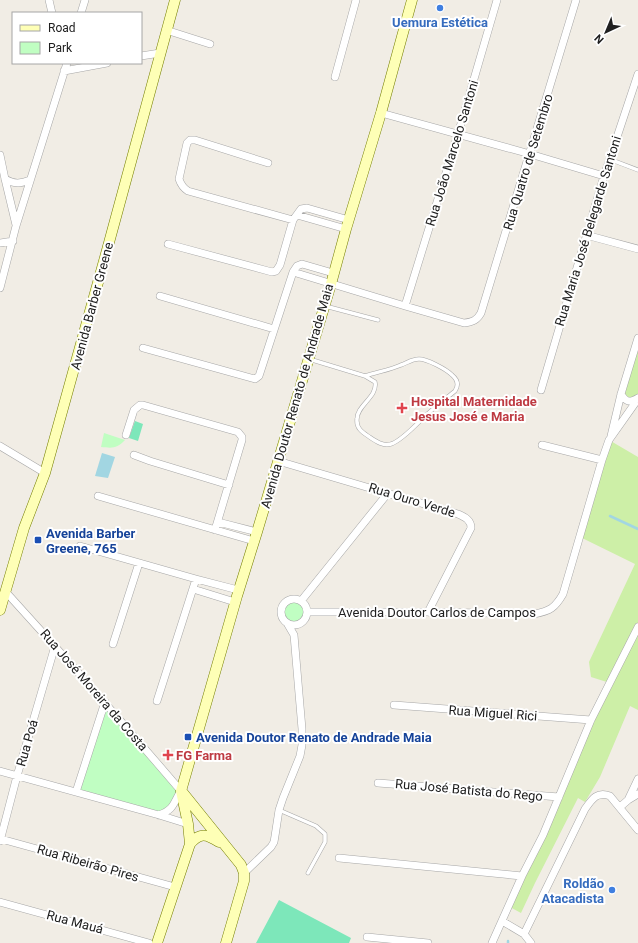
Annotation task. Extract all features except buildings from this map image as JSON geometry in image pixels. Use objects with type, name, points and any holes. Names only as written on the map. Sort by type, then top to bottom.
[{"type":"street","points":[[49,0],[52,12]]},
{"type":"street","points":[[81,12],[85,0]]},
{"type":"street","name":"Avenida Barber Greene","points":[[0,610],[24,528],[45,473],[175,0]]},
{"type":"street","points":[[336,77],[356,0]]},
{"type":"street","name":"Avenida Doutor Renato de Andrade Maia","points":[[181,791],[238,590],[256,536],[381,113],[412,0]]},
{"type":"street","name":"Rua João Marcelo Santoni","points":[[405,306],[458,134],[497,0]]},
{"type":"street","name":"Rua Quatro de Setembro","points":[[405,306],[464,323],[474,321],[481,313],[576,0]]},
{"type":"street","points":[[166,30],[210,44]]},
{"type":"street","points":[[142,56],[160,53]]},
{"type":"street","points":[[62,64],[64,71]]},
{"type":"street","points":[[0,288],[16,226],[67,64]]},
{"type":"street","points":[[64,71],[102,64]]},
{"type":"street","name":"Rua Maria José Belegarde Santoni","points":[[541,390],[609,159],[638,74]]},
{"type":"street","points":[[381,113],[604,176]]},
{"type":"street","points":[[268,163],[195,140],[190,140],[187,143],[179,179],[180,184],[188,191],[295,218]]},
{"type":"street","points":[[0,154],[16,226]]},
{"type":"street","points":[[5,179],[17,184],[30,180]]},
{"type":"street","points":[[168,244],[272,272],[276,271],[280,265],[295,218],[301,209],[307,208],[347,225]]},
{"type":"street","points":[[586,235],[638,249]]},
{"type":"street","points":[[0,243],[13,241]]},
{"type":"street","points":[[143,348],[255,379],[259,376],[293,272],[297,266],[302,264],[333,273]]},
{"type":"street","points":[[293,272],[405,306]]},
{"type":"street","points":[[160,296],[274,329]]},
{"type":"street","points":[[610,440],[621,394],[638,338]]},
{"type":"street","points":[[621,394],[623,398],[628,401],[638,399]]},
{"type":"street","name":"Avenida Doutor Carlos de Campos","points":[[307,612],[534,614],[546,612],[553,608],[559,602],[563,594],[602,460],[610,440],[638,399]]},
{"type":"street","points":[[126,435],[134,410],[140,405],[238,432],[242,437],[242,440],[215,530]]},
{"type":"street","points":[[542,445],[602,460]]},
{"type":"street","points":[[0,446],[45,473]]},
{"type":"street","points":[[134,455],[229,485]]},
{"type":"street","name":"Rua Ouro Verde","points":[[278,461],[458,514],[469,520],[471,528],[428,612]]},
{"type":"street","points":[[302,601],[388,493]]},
{"type":"street","points":[[98,496],[215,530],[256,536]]},
{"type":"street","points":[[218,522],[256,536]]},
{"type":"street","points":[[80,546],[238,590]]},
{"type":"street","points":[[113,644],[140,563]]},
{"type":"street","points":[[156,701],[196,579]]},
{"type":"street","points":[[193,589],[235,602]]},
{"type":"street","name":"Rua José Moreira da Costa","points":[[5,591],[56,646],[181,791]]},
{"type":"street","points":[[244,873],[271,847],[274,842],[279,810],[300,756],[302,745],[294,636],[281,612],[283,604],[289,599],[298,599],[302,601],[307,612],[307,615],[294,636]]},
{"type":"street","points":[[287,622],[296,625],[303,621]]},
{"type":"street","points":[[492,943],[522,876],[543,835],[591,720],[638,627]]},
{"type":"street","name":"Rua Poá","points":[[0,840],[17,776],[56,646]]},
{"type":"street","points":[[76,792],[105,702]]},
{"type":"street","name":"Rua Miguel Rici","points":[[394,705],[591,720]]},
{"type":"street","points":[[0,771],[188,824]]},
{"type":"street","points":[[628,800],[638,779]]},
{"type":"street","name":"Rua José Batista do Rego","points":[[378,783],[559,797]]},
{"type":"street","points":[[159,815],[171,809],[181,791]]},
{"type":"street","points":[[181,791],[188,824],[190,844]]},
{"type":"street","points":[[181,791],[241,865],[244,873],[244,881],[226,943]]},
{"type":"street","points":[[524,934],[585,809],[594,797],[600,794],[610,796],[638,830]]},
{"type":"street","points":[[620,807],[638,794]]},
{"type":"street","points":[[157,943],[190,844],[194,839],[204,835],[209,836],[224,845]]},
{"type":"street","name":"Rua Ribeirão Pires","points":[[0,840],[175,887]]},
{"type":"street","points":[[339,858],[522,876]]},
{"type":"street","name":"Rua Mauá","points":[[0,902],[149,943]]},
{"type":"street","points":[[502,921],[524,934],[531,943]]},
{"type":"street","points":[[368,937],[428,943]]},
{"type":"lane","points":[[609,159],[638,170]]},
{"type":"lane","points":[[324,306],[378,320]]},
{"type":"lane","points":[[308,359],[365,376],[375,382],[375,391],[357,414],[356,420],[358,427],[363,433],[381,444],[390,444],[404,436],[458,387],[458,383],[452,375],[430,361],[420,359],[365,376]]},
{"type":"lane","points":[[279,810],[316,826],[324,834],[325,842],[308,872]]},
{"type":"green space","points":[[638,345],[638,394],[635,398],[624,397]]},
{"type":"green space","points":[[135,421],[143,424],[138,441],[129,438]]},
{"type":"green space","points":[[104,433],[125,440],[114,447],[101,447]]},
{"type":"green space","points":[[609,440],[638,457],[638,710],[630,706],[600,777],[585,802],[578,798],[521,913],[508,906],[610,683],[591,677],[589,662],[635,564],[580,537]]},
{"type":"green space","points":[[290,601],[298,601],[305,608],[305,616],[298,623],[290,623],[283,616],[283,608]]},
{"type":"green space","points":[[107,709],[178,790],[168,808],[160,812],[79,790]]},
{"type":"green space","points":[[279,900],[351,938],[349,943],[256,943]]},
{"type":"water","points":[[102,453],[115,457],[108,478],[95,476]]},
{"type":"waterway","points":[[610,516],[638,529]]},
{"type":"place","name":"Uemura Estética","points":[[440,8]]},
{"type":"place","name":"Hospital Maternidade Jesus José e Maria","points":[[402,408]]},
{"type":"place","name":"Avenida Barber Greene, 765","points":[[38,540]]},
{"type":"place","name":"Avenida Doutor Renato de Andrade Maia","points":[[188,737]]},
{"type":"place","name":"FG Farma","points":[[168,755]]},
{"type":"place","name":"Roldão Atacadista","points":[[612,890]]}]
